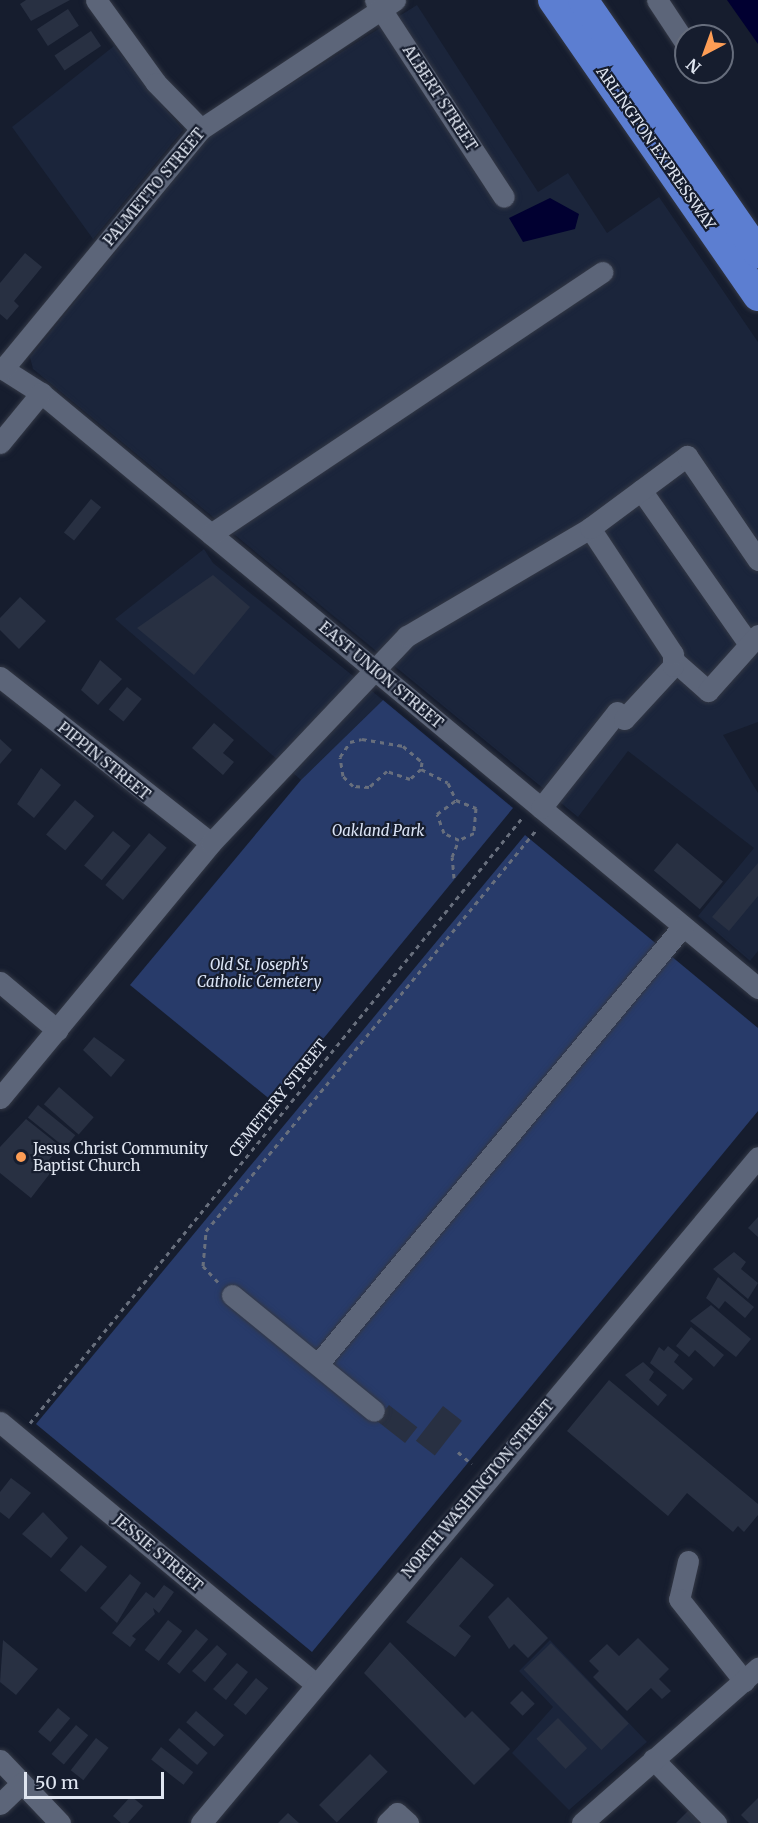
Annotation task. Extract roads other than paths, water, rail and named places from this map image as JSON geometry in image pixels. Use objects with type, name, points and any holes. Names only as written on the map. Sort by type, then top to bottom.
[{"type":"highway","name":"ARLINGTON EXPRESSWAY","points":[[553,0],[758,254]]},
{"type":"highway","name":"ARLINGTON EXPRESSWAY","points":[[583,0],[657,129],[758,296]]},
{"type":"street","points":[[96,0],[156,83],[201,129]]},
{"type":"street","points":[[657,0],[674,26]]},
{"type":"street","name":"PALMETTO STREET","points":[[1,368],[201,129],[384,3]]},
{"type":"street","name":"ALBERT STREET","points":[[384,3],[504,197]]},
{"type":"street","points":[[211,534],[603,272]]},
{"type":"street","name":"EAST UNION STREET","points":[[1,368],[41,393],[758,988]]},
{"type":"street","points":[[0,443],[41,393]]},
{"type":"street","points":[[0,1098],[211,843],[407,636],[453,605],[590,528],[687,456],[758,560]]},
{"type":"street","points":[[590,528],[673,660],[708,691],[754,639],[641,490]]},
{"type":"street","points":[[541,808],[617,712],[624,719],[673,660]]},
{"type":"street","name":"PIPPIN STREET","points":[[0,677],[211,843]]},
{"type":"street","points":[[318,1364],[683,926]]},
{"type":"street","points":[[0,982],[57,1029]]},
{"type":"street","name":"NORTH WASHINGTON STREET","points":[[201,1823],[758,1157]]},
{"type":"street","points":[[232,1295],[374,1411]]},
{"type":"street","name":"JESSIE STREET","points":[[0,1422],[316,1684]]},
{"type":"street","points":[[586,1822],[653,1759],[751,1675],[679,1599],[688,1561]]},
{"type":"street","points":[[653,1759],[716,1823]]},
{"type":"street","points":[[0,1760],[60,1823]]},
{"type":"street","points":[[0,1804],[22,1783]]},
{"type":"street","points":[[387,1823],[397,1813],[408,1823]]},
{"type":"place","name":"Jesus Christ Community Baptist Church","points":[[21,1157]]},
{"type":"park label","name":"Oakland Park","points":[[378,831]]},
{"type":"park label","name":"Old St. Joseph's Catholic Cemetery","points":[[259,972]]}]
